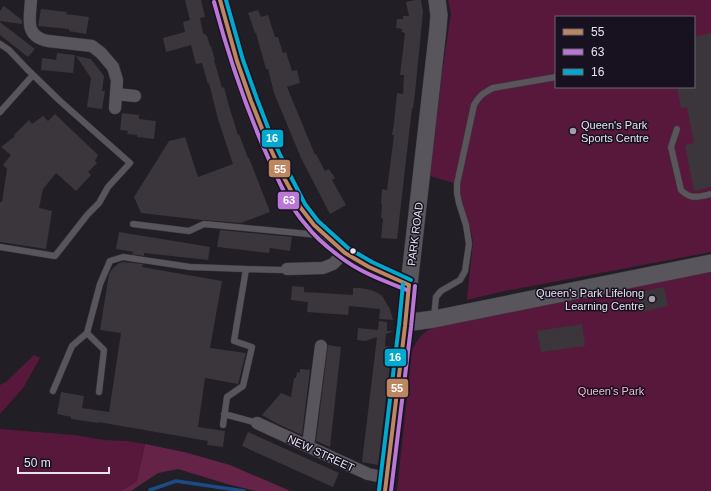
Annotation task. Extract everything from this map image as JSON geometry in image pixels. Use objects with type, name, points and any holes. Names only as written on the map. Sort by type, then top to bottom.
[{"type":"street","points":[[31,0],[29,25],[31,32],[42,40],[92,46],[101,53],[113,67],[117,80],[115,108]]},
{"type":"street","points":[[220,0],[242,78],[255,113],[284,178],[300,206],[325,236],[344,253],[367,266],[409,284]]},
{"type":"street","name":"PARK ROAD","points":[[386,484],[438,28],[439,15],[437,0]]},
{"type":"street","points":[[116,94],[135,96]]},
{"type":"street","points":[[287,269],[323,268],[333,264],[344,253]]},
{"type":"street","points":[[405,323],[711,263]]},
{"type":"street","points":[[308,446],[321,346]]},
{"type":"street","name":"NEW STREET","points":[[257,423],[368,474],[386,484]]},
{"type":"lane","points":[[0,44],[9,50],[60,101],[130,163],[108,187],[98,204],[88,214],[55,256],[0,247]]},
{"type":"lane","points":[[0,112],[33,75]]},
{"type":"lane","points":[[434,318],[436,298],[442,291],[460,280],[465,271],[469,244],[466,225],[457,193],[457,184],[474,105],[484,92],[492,88],[555,77]]},
{"type":"lane","points":[[677,129],[671,147],[681,190],[685,195],[692,197],[711,194]]},
{"type":"lane","points":[[133,224],[189,231],[204,224],[325,236]]},
{"type":"lane","points":[[53,391],[72,346],[87,334],[100,284],[110,261],[123,257],[190,267],[287,269]]},
{"type":"lane","points":[[223,425],[227,397],[243,386],[252,347],[234,341],[246,269]]},
{"type":"lane","points":[[87,334],[104,350],[99,392]]},
{"type":"lane","points":[[224,414],[257,423]]},
{"type":"green space","name":"Queen's Park Sports Centre","points":[[448,0],[711,0],[711,252],[500,292],[467,300],[473,242],[457,184],[430,176],[451,13]]},
{"type":"green space","name":"Queen's Park","points":[[711,272],[711,491],[397,491],[412,350],[421,336],[428,330],[443,323],[555,299]]},
{"type":"green space","points":[[34,355],[40,358],[23,388],[0,414],[0,385],[6,382]]},
{"type":"green space","points":[[0,429],[74,435],[145,444],[137,481],[121,491],[0,491]]},
{"type":"shaded area","points":[[145,444],[184,452],[230,465],[290,491],[256,491],[178,469],[158,473],[131,491],[121,491],[137,481]]},
{"type":"building","points":[[185,0],[201,0],[205,17],[200,18],[203,33],[207,36],[211,46],[222,88],[224,87],[238,135],[239,134],[270,212],[241,223],[141,213],[134,197],[169,141],[185,137],[198,177],[233,164],[202,63],[196,64],[191,45],[166,52],[163,38],[185,32],[183,22],[190,20]]},
{"type":"building","points":[[421,0],[423,12],[415,93],[397,239],[381,238],[383,219],[381,218],[382,189],[387,190],[394,135],[392,135],[397,93],[403,94],[404,75],[400,75],[405,33],[402,32],[402,29],[396,28],[397,19],[403,19],[403,16],[409,16],[406,2]]},
{"type":"building","points":[[4,6],[22,20],[22,24],[0,21],[0,11]]},
{"type":"building","points":[[41,9],[67,12],[66,14],[89,17],[86,34],[69,31],[69,29],[38,26]]},
{"type":"building","points":[[258,10],[261,17],[268,15],[275,37],[278,37],[283,53],[286,52],[292,71],[297,70],[300,83],[287,87],[315,155],[316,154],[325,171],[329,169],[335,178],[332,180],[346,205],[330,214],[301,158],[274,93],[268,69],[266,69],[256,33],[248,13]]},
{"type":"building","points":[[0,22],[35,49],[28,57],[0,35]]},
{"type":"building","points":[[711,33],[711,187],[694,191],[685,145],[694,143],[687,107],[681,108],[677,88],[695,88],[695,37]]},
{"type":"building","points":[[57,53],[75,55],[73,73],[41,70],[42,58],[56,60]]},
{"type":"building","points":[[76,56],[91,59],[104,76],[102,91],[105,91],[102,109],[87,107],[91,78]]},
{"type":"building","points":[[122,113],[139,115],[139,119],[156,121],[154,139],[137,137],[137,135],[127,134],[128,131],[120,130]]},
{"type":"building","points":[[55,114],[98,155],[95,161],[97,163],[88,172],[91,175],[76,191],[56,173],[43,189],[39,208],[52,211],[46,249],[0,242],[0,202],[2,202],[7,169],[3,165],[11,155],[1,147],[15,136],[14,135],[29,120],[32,124],[43,116],[48,121]]},
{"type":"building","points":[[220,230],[292,237],[290,251],[270,248],[269,253],[217,247]]},
{"type":"building","points":[[119,232],[210,247],[208,260],[144,253],[144,256],[131,254],[134,252],[116,249]]},
{"type":"building","points":[[119,263],[143,264],[142,267],[222,281],[210,348],[246,353],[238,384],[205,378],[198,427],[225,431],[223,447],[207,445],[208,441],[98,422],[71,419],[71,417],[57,414],[61,392],[84,396],[82,408],[109,412],[121,333],[100,330],[109,274]]},
{"type":"building","points":[[292,286],[304,287],[304,292],[353,295],[353,288],[371,290],[381,296],[381,294],[390,309],[393,320],[379,319],[380,309],[349,306],[348,315],[307,312],[308,302],[291,300]]},
{"type":"building","name":"Queen's Park Lifelong Learning Centre","points":[[664,287],[668,306],[641,312],[636,293]]},
{"type":"building","points":[[379,321],[387,322],[387,331],[394,331],[386,334],[385,346],[392,347],[378,465],[362,462],[377,337],[365,341],[357,340],[358,328],[378,330]]},
{"type":"building","points":[[582,324],[585,346],[541,352],[537,331]]},
{"type":"building","points":[[328,345],[341,347],[330,447],[316,441]]},
{"type":"building","points":[[300,369],[310,370],[302,435],[262,415],[281,393],[291,397],[294,378],[296,378],[297,372],[300,373]]},
{"type":"building","points":[[248,432],[339,473],[333,487],[242,446]]},
{"type":"waterway","points":[[150,490],[176,481],[244,491]]},
{"type":"transit line","name":"55","points":[[220,0],[237,61],[251,101],[283,176],[300,207],[314,225],[345,253],[369,267],[409,285]]},
{"type":"transit line","name":"16","points":[[226,0],[243,60],[272,138],[305,204],[318,221],[348,248],[372,262],[411,280]]},
{"type":"transit line","name":"63","points":[[214,2],[232,63],[253,123],[278,179],[295,211],[317,238],[347,262],[372,276],[407,290]]},
{"type":"transit line","name":"16","points":[[379,490],[403,284]]},
{"type":"transit line","name":"55","points":[[385,491],[409,285]]},
{"type":"transit line","name":"63","points":[[391,491],[415,286]]},
{"type":"place","name":"Queen's Park Sports Centre","points":[[573,131]]},
{"type":"place","name":"Queen's Park Lifelong Learning Centre","points":[[652,299]]}]
